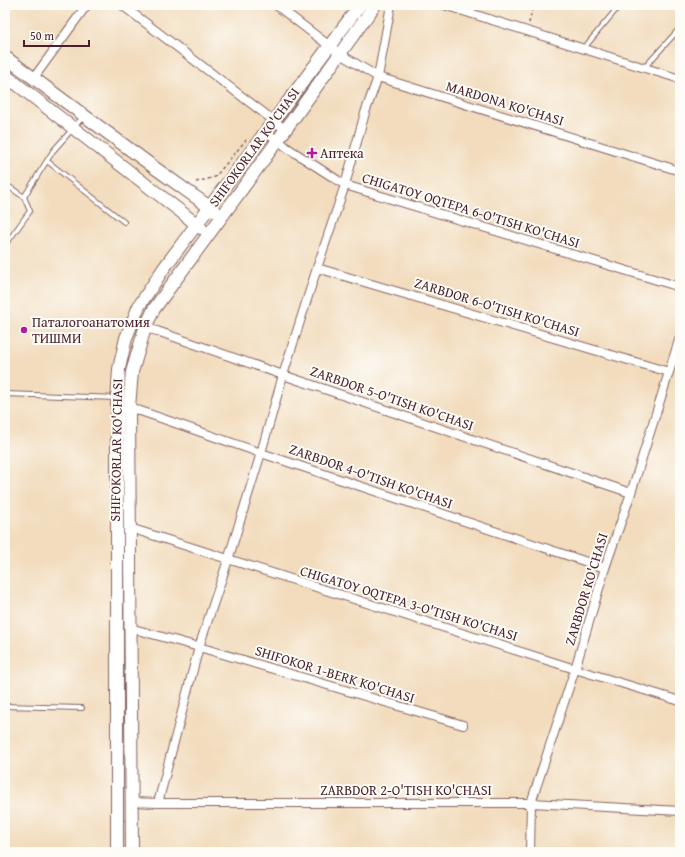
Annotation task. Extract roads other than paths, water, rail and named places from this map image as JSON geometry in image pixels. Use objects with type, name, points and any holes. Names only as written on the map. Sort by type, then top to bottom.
[{"type":"main road","name":"SHIFOKORLAR KO'CHASI","points":[[117,852],[117,398],[119,369],[126,338],[139,306],[158,272],[171,253],[196,224],[360,5]]},
{"type":"main road","name":"SHIFOKORLAR KO'CHASI","points":[[132,852],[129,407],[132,372],[145,328],[154,309],[286,130],[375,5]]},
{"type":"main road","points":[[5,57],[222,216]]},
{"type":"main road","points":[[10,78],[209,234]]},
{"type":"street","points":[[33,79],[86,5]]},
{"type":"street","points":[[122,5],[286,130]]},
{"type":"street","name":"MARDONA KO'CHASI","points":[[276,5],[340,54],[378,77],[680,171]]},
{"type":"street","points":[[158,803],[199,647],[228,560],[283,375],[345,185],[365,113],[378,77],[391,5]]},
{"type":"street","points":[[444,5],[680,79]]},
{"type":"street","name":"CHIGATOY OQTEPA 6-O'TISH KO'CHASI","points":[[265,133],[278,140],[286,147],[345,185],[680,287]]},
{"type":"street","name":"ZARBDOR 6-O'TISH KO'CHASI","points":[[317,268],[669,372]]},
{"type":"street","name":"ZARBDOR 5-O'TISH KO'CHASI","points":[[145,328],[631,493]]},
{"type":"street","name":"ZARBDOR KO'CHASI","points":[[530,852],[531,803],[680,337]]},
{"type":"street","name":"ZARBDOR 4-O'TISH KO'CHASI","points":[[129,407],[261,453],[605,568]]},
{"type":"street","name":"CHIGATOY OQTEPA 3-O'TISH KO'CHASI","points":[[130,528],[575,669],[680,700]]},
{"type":"street","name":"SHIFOKOR 1-BERK KO'CHASI","points":[[130,628],[463,725]]},
{"type":"street","name":"ZARBDOR 2-O'TISH KO'CHASI","points":[[131,802],[531,803],[680,811]]},
{"type":"lane","points":[[584,49],[620,5]]},
{"type":"lane","points":[[644,68],[680,28]]},
{"type":"lane","points":[[5,94],[10,78]]},
{"type":"lane","points":[[24,197],[53,151],[84,116]]},
{"type":"lane","points":[[5,161],[7,164],[5,166]]},
{"type":"lane","points":[[47,161],[124,222]]},
{"type":"lane","points":[[5,184],[24,197],[30,212],[9,240],[5,243]]},
{"type":"lane","points":[[5,394],[117,398]]},
{"type":"lane","points":[[5,706],[82,708]]},
{"type":"place","name":"Аптека","points":[[312,153]]},
{"type":"place","name":"Паталогоанатомия ТИШМИ","points":[[24,330]]}]
